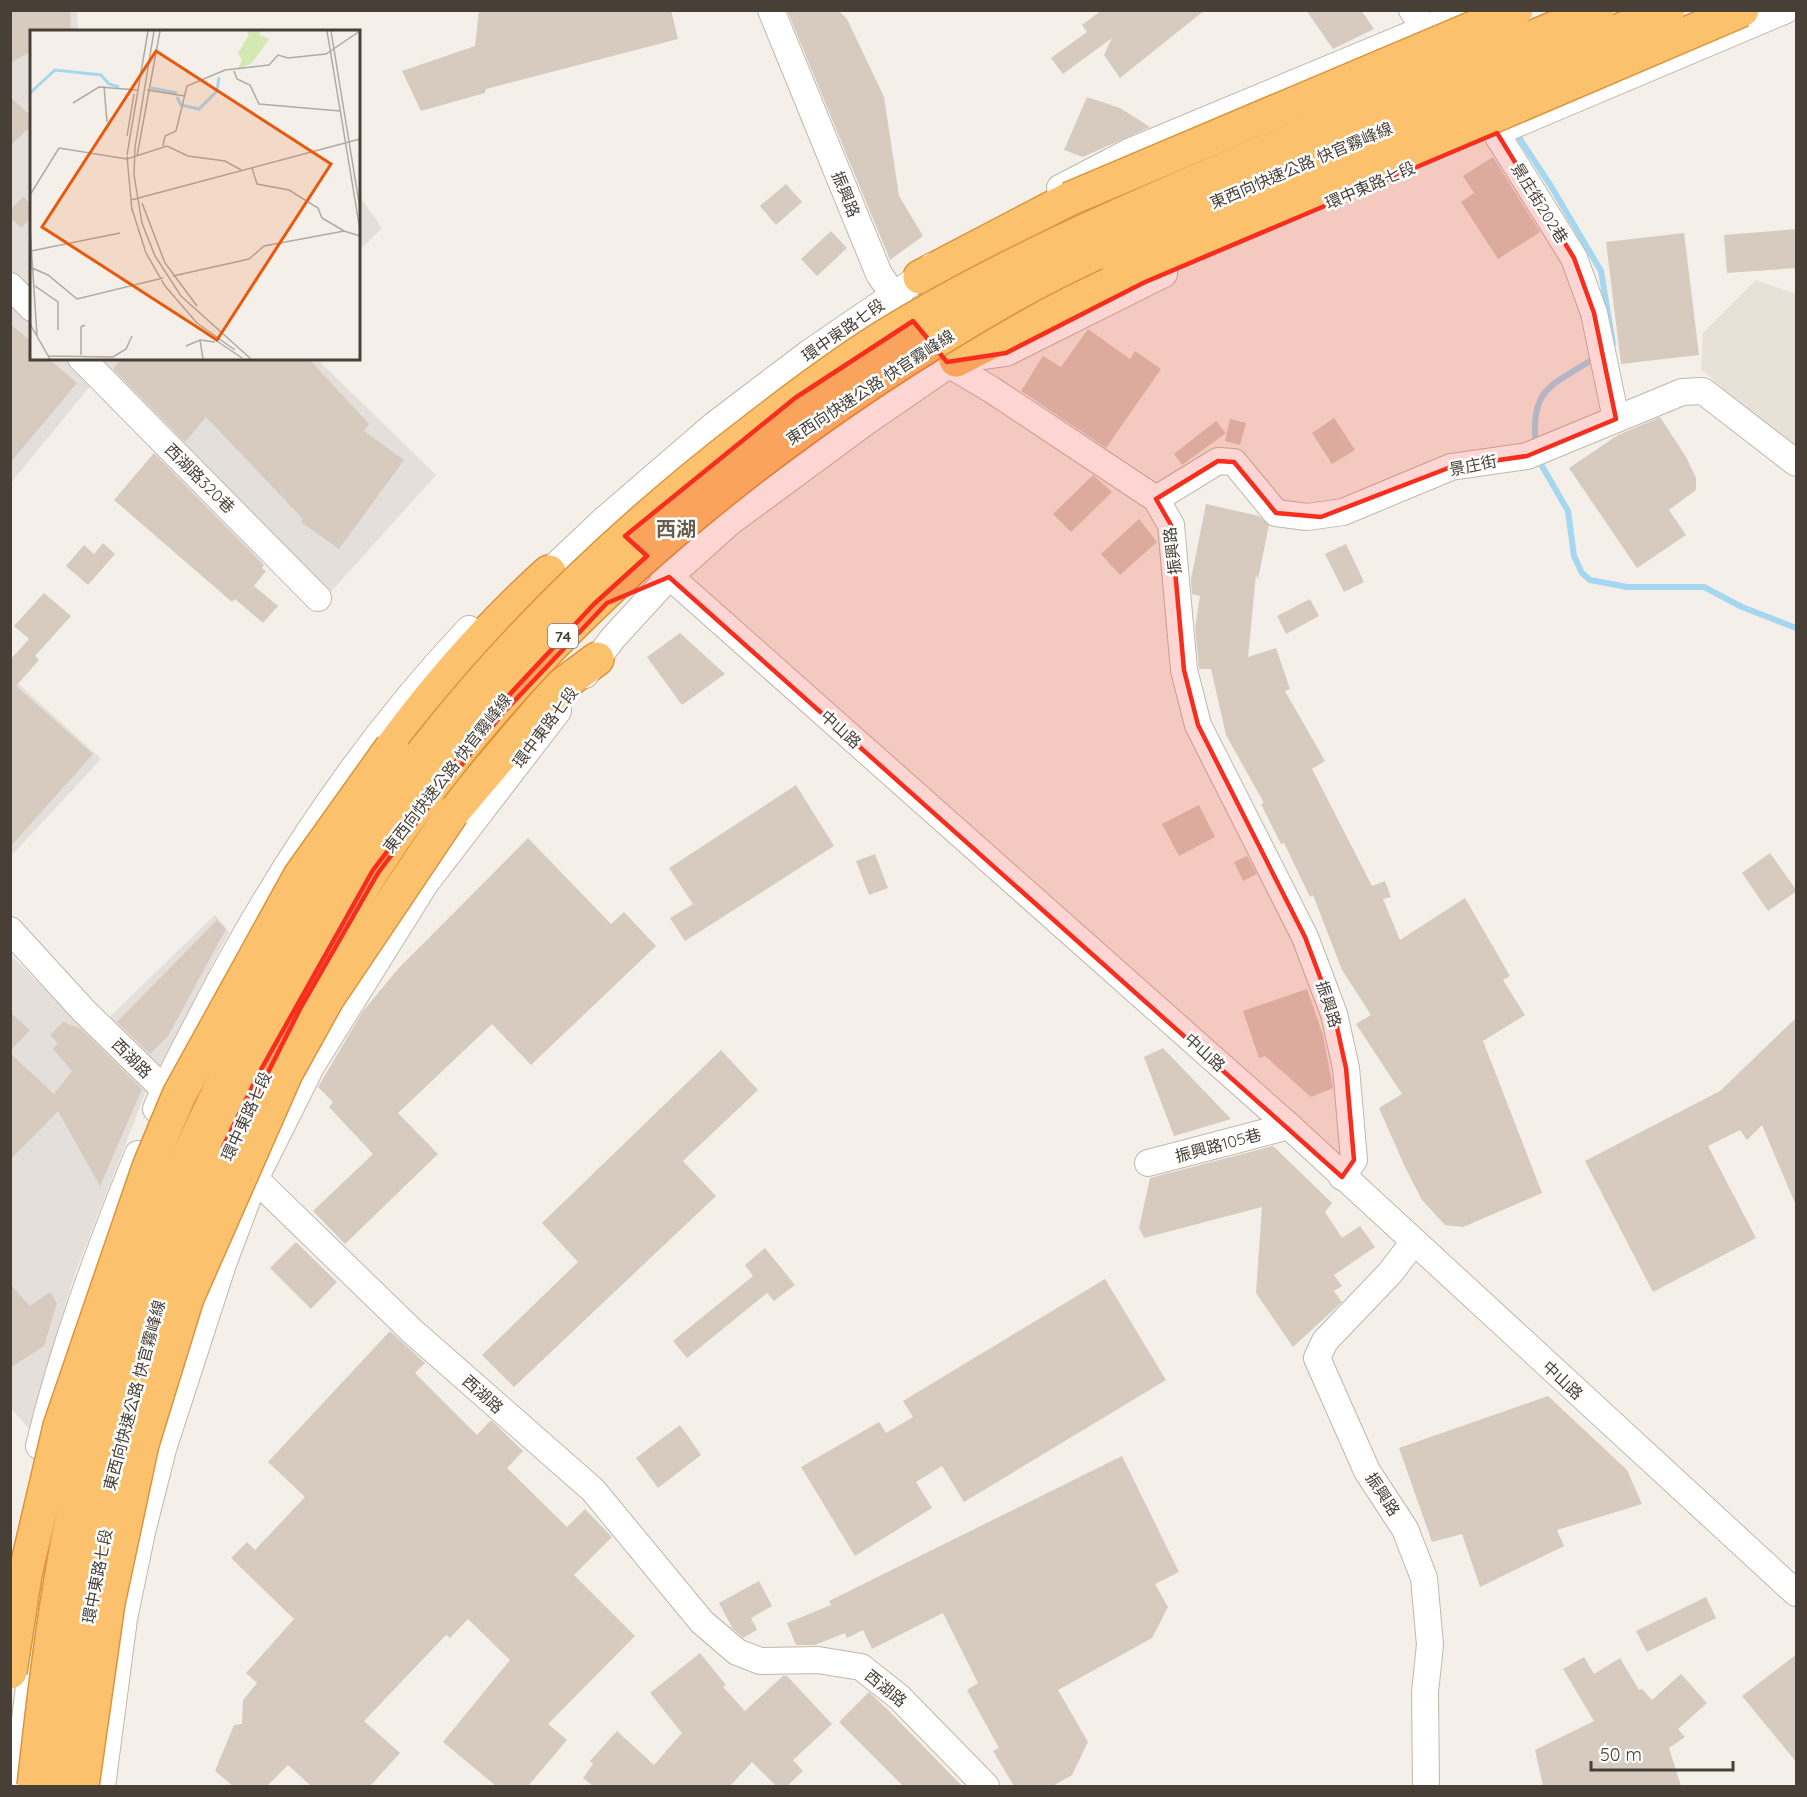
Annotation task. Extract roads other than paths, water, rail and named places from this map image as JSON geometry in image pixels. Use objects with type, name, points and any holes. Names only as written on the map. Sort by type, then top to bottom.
[{"type":"highway","points":[[920,277],[1069,199],[1516,10]]},
{"type":"highway","name":"東西向快速公路 快官霧峰線","points":[[34,1786],[58,1587],[91,1435],[119,1343],[165,1210],[224,1082],[274,983],[346,862],[429,744],[563,596],[622,539],[709,464],[795,398],[880,339],[1002,270],[1116,216],[1597,10]]},
{"type":"highway","name":"東西向快速公路 快官霧峰線","points":[[59,1786],[88,1577],[120,1433],[147,1335],[205,1184],[259,1073],[373,870],[461,751],[537,663],[594,604],[670,536],[805,426],[898,364],[1012,296],[1134,235],[1668,10]]},
{"type":"highway","points":[[953,363],[1117,276],[1742,10]]},
{"type":"highway","points":[[10,1672],[25,1575],[60,1426],[149,1167],[179,1095],[300,876],[426,702],[500,616],[549,572]]},
{"type":"highway","points":[[82,1786],[108,1603],[142,1444],[188,1298],[286,1073],[333,990],[452,813],[558,688],[597,659]]},
{"type":"street","name":"振興路","points":[[771,10],[879,274],[892,296],[953,363],[1156,499],[1171,525],[1184,670],[1198,726],[1305,937],[1334,1014],[1346,1068],[1354,1160],[1342,1177]]},
{"type":"street","name":"環中東路七段","points":[[10,1587],[23,1512],[53,1387],[94,1265],[163,1090],[226,968],[271,890],[363,758],[428,672],[483,614],[549,572],[606,518],[760,389],[920,277],[960,240],[1131,151],[1418,20],[1470,10]]},
{"type":"street","name":"環中東路七段","points":[[920,277],[999,259],[1121,202],[1570,10]]},
{"type":"street","name":"環中東路七段","points":[[953,363],[966,336],[1016,304],[1094,262],[1686,10]]},
{"type":"street","name":"環中東路七段","points":[[102,1786],[124,1619],[142,1532],[167,1438],[223,1263],[255,1179],[312,1065],[425,884],[597,659],[669,577],[729,523],[795,471],[953,363],[1006,353],[1145,282],[1786,10]]},
{"type":"street","name":"景庄街202巷","points":[[1418,20],[1459,58],[1484,95],[1497,132],[1574,258],[1594,313],[1616,419]]},
{"type":"street","points":[[10,286],[30,306]]},
{"type":"street","name":"西湖路320巷","points":[[83,360],[318,598]]},
{"type":"street","name":"景庄街","points":[[1156,499],[1218,461],[1234,462],[1276,513],[1322,517],[1343,512],[1451,467],[1527,456],[1682,392],[1703,391],[1797,463]]},
{"type":"street","name":"中山路","points":[[606,518],[669,577],[1289,1126],[1413,1243],[1797,1593]]},
{"type":"street","name":"環中東路七段","points":[[16,1786],[41,1587],[110,1342],[158,1207],[225,1059],[267,979],[375,801],[444,708],[514,633],[549,572]]},
{"type":"street","name":"環中東路七段","points":[[66,1786],[95,1579],[127,1435],[153,1337],[181,1258],[228,1152],[300,1009],[378,873],[421,816],[502,714],[607,603],[669,577]]},
{"type":"street","name":"西湖路","points":[[10,930],[84,1011],[163,1090],[412,1331],[593,1490],[702,1622],[737,1652],[760,1661],[818,1660],[861,1667],[899,1697],[987,1786]]},
{"type":"street","name":"振興路105巷","points":[[1148,1163],[1289,1126]]},
{"type":"street","name":"振興路","points":[[1413,1243],[1390,1273],[1325,1341],[1317,1358],[1367,1471],[1405,1529],[1424,1578],[1430,1645],[1425,1692],[1426,1786]]},
{"type":"waterway","points":[[1514,130],[1551,186],[1601,271],[1613,344],[1609,347]]},
{"type":"waterway","points":[[1536,446],[1535,426],[1541,398],[1557,381],[1596,357]]},
{"type":"waterway","points":[[1538,459],[1568,511],[1574,556],[1582,573],[1590,580],[1627,587],[1704,587],[1742,607],[1796,628]]},
{"type":"district","name":"西湖","points":[[676,528]]}]
